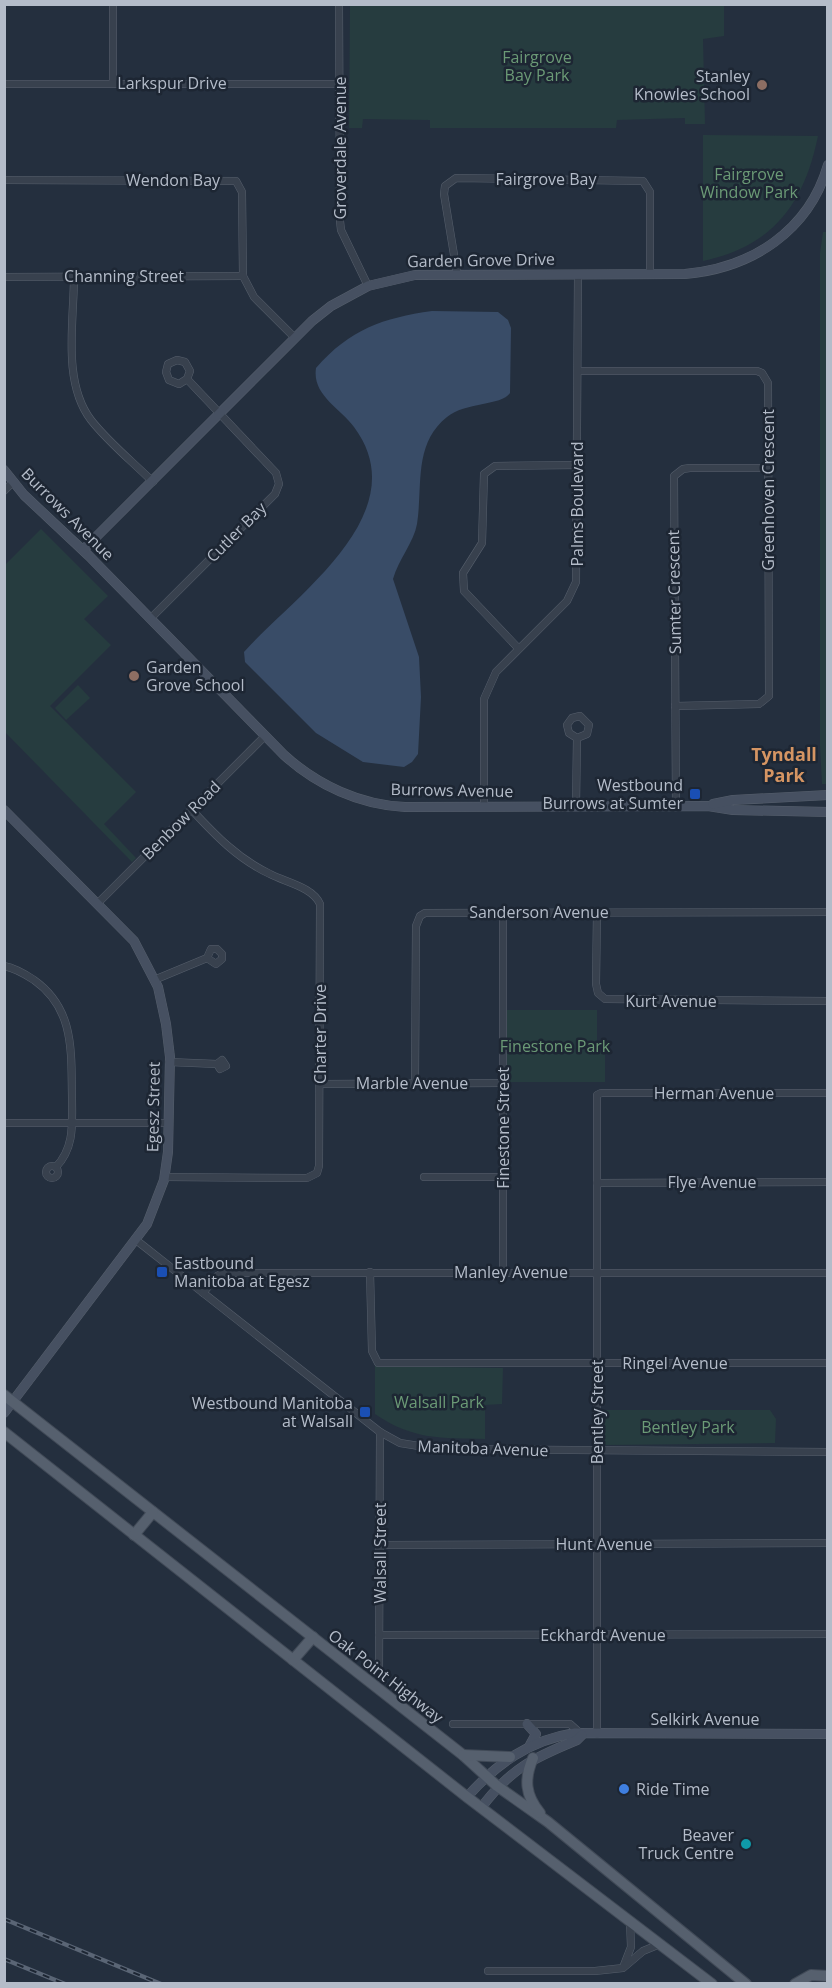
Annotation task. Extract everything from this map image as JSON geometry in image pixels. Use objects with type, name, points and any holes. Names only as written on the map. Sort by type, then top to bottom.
[{"type":"main road","name":"Oak Point Highway","points":[[9,1398],[463,1755],[497,1786],[548,1822],[746,1983]]},
{"type":"main road","points":[[4,1432],[481,1808],[712,1983]]},
{"type":"main road","points":[[134,1534],[153,1512]]},
{"type":"main road","points":[[293,1660],[313,1637]]},
{"type":"main road","points":[[463,1755],[510,1757]]},
{"type":"main road","points":[[533,1758],[526,1772],[527,1789],[537,1811],[548,1822]]},
{"type":"main road","points":[[795,1983],[811,1975],[828,1976]]},
{"type":"street","points":[[113,4],[113,83]]},
{"type":"street","name":"Groverdale Avenue","points":[[339,4],[340,230],[368,286]]},
{"type":"street","name":"Larkspur Drive","points":[[4,84],[339,84]]},
{"type":"street","name":"Garden Grove Drive","points":[[83,550],[153,482],[294,337],[331,306],[368,286],[402,276],[457,273],[650,274],[714,270],[763,252],[790,230],[807,210],[828,165]]},
{"type":"street","name":"Fairgrove Bay","points":[[457,273],[444,194],[445,186],[452,179],[467,178],[643,181],[650,192],[650,274]]},
{"type":"street","name":"Wendon Bay","points":[[4,180],[236,181],[242,192],[243,276]]},
{"type":"street","name":"Palms Boulevard","points":[[484,807],[485,692],[496,672],[567,600],[576,582],[578,274]]},
{"type":"street","points":[[74,276],[73,367],[80,400],[98,428],[153,482]]},
{"type":"street","points":[[243,276],[254,297],[294,337]]},
{"type":"street","name":"Channing Street","points":[[4,277],[243,276]]},
{"type":"street","name":"Greenhoven Crescent","points":[[578,371],[757,371],[762,373],[768,383],[769,696],[759,704],[675,706]]},
{"type":"street","points":[[187,379],[220,414]]},
{"type":"street","name":"Cutler Bay","points":[[150,618],[275,494],[279,484],[276,473],[220,414]]},
{"type":"street","points":[[518,648],[467,597],[463,585],[463,573],[482,543],[484,474],[495,466],[578,465]]},
{"type":"street","name":"Sumter Crescent","points":[[676,805],[674,476],[683,469],[690,468],[768,468]]},
{"type":"street","name":"Burrows Avenue","points":[[4,470],[13,482],[265,736],[297,766],[348,795],[394,806],[676,805],[708,806],[733,810],[828,812]]},
{"type":"street","points":[[4,491],[13,482]]},
{"type":"street","name":"Benbow Road","points":[[98,903],[265,736]]},
{"type":"street","points":[[576,806],[577,738]]},
{"type":"street","name":"Burrows Avenue","points":[[708,806],[733,800],[828,795]]},
{"type":"street","name":"Charter Drive","points":[[165,1177],[313,1178],[319,1166],[321,1084],[318,900],[313,894],[250,864],[218,838],[191,809]]},
{"type":"street","name":"Egesz Street","points":[[4,1413],[9,1398],[147,1224],[165,1177],[169,1123],[169,1062],[166,1024],[154,980],[134,941],[6,813]]},
{"type":"street","name":"Finestone Street","points":[[503,912],[503,1272]]},
{"type":"street","name":"Kurt Avenue","points":[[597,912],[596,984],[598,993],[605,999],[828,1001]]},
{"type":"street","name":"Sanderson Avenue","points":[[416,1083],[417,921],[425,913],[828,912]]},
{"type":"street","points":[[154,980],[207,958]]},
{"type":"street","points":[[4,966],[40,985],[59,1006],[71,1041],[72,1124],[69,1149],[56,1167]]},
{"type":"street","points":[[169,1062],[217,1064]]},
{"type":"street","name":"Marble Avenue","points":[[321,1084],[503,1083]]},
{"type":"street","name":"Herman Avenue","points":[[601,1093],[828,1093]]},
{"type":"street","name":"Bentley Street","points":[[597,1734],[597,1095],[601,1093]]},
{"type":"street","points":[[4,1123],[169,1123]]},
{"type":"street","points":[[424,1178],[503,1177]]},
{"type":"street","name":"Flye Avenue","points":[[597,1183],[828,1182]]},
{"type":"street","name":"Manitoba Avenue","points":[[136,1240],[380,1432],[400,1443],[425,1449],[828,1452]]},
{"type":"street","name":"Ringel Avenue","points":[[370,1272],[372,1351],[378,1363],[828,1363]]},
{"type":"street","name":"Manley Avenue","points":[[203,1293],[217,1276],[224,1273],[828,1273]]},
{"type":"street","name":"Walsall Street","points":[[379,1674],[380,1432]]},
{"type":"street","name":"Hunt Avenue","points":[[380,1545],[828,1544]]},
{"type":"street","name":"Eckhardt Avenue","points":[[379,1635],[828,1634]]},
{"type":"street","name":"Selkirk Avenue","points":[[453,1724],[570,1724],[582,1735]]},
{"type":"street","points":[[527,1724],[536,1734],[530,1745]]},
{"type":"street","name":"Selkirk Avenue","points":[[467,1797],[486,1776],[510,1757],[530,1745],[556,1736],[575,1733],[582,1735],[828,1734]]},
{"type":"street","name":"Selkirk Avenue","points":[[481,1808],[497,1786],[533,1758],[577,1740],[582,1735]]},
{"type":"street","points":[[623,1968],[631,1947],[630,1921]]},
{"type":"street","points":[[488,1971],[595,1971],[623,1968],[643,1951],[660,1944]]},
{"type":"green space","name":"Fairgrove Bay Park","points":[[350,5],[724,5],[724,36],[703,39],[705,124],[685,124],[685,118],[617,120],[616,128],[430,128],[430,120],[363,119],[362,128],[349,128]]},
{"type":"green space","name":"Fairgrove Window Park","points":[[703,135],[818,136],[804,182],[782,218],[749,245],[703,261]]},
{"type":"green space","points":[[823,232],[828,232],[827,784],[822,784],[820,746],[820,253]]},
{"type":"green space","points":[[41,529],[108,596],[84,619],[111,645],[50,706],[136,792],[104,824],[136,858],[132,862],[5,732],[5,565]]},
{"type":"green space","points":[[78,685],[90,698],[66,720],[55,708]]},
{"type":"green space","name":"Finestone Park","points":[[506,1010],[597,1010],[597,1049],[605,1050],[605,1082],[506,1082]]},
{"type":"green space","name":"Walsall Park","points":[[375,1366],[503,1368],[502,1404],[485,1405],[485,1439],[441,1438],[415,1433],[402,1429],[375,1414]]},
{"type":"green space","name":"Bentley Park","points":[[605,1410],[770,1410],[776,1419],[775,1443],[606,1445],[601,1442],[601,1413]]},
{"type":"water","points":[[432,311],[498,312],[508,320],[511,328],[510,393],[499,400],[463,409],[447,417],[436,428],[424,453],[417,524],[413,538],[393,579],[419,657],[421,697],[418,754],[404,767],[363,762],[316,733],[245,662],[244,652],[318,578],[342,550],[361,521],[371,490],[370,459],[354,427],[322,393],[318,386],[316,368],[342,344],[368,328],[398,317]]},
{"type":"railway","points":[[4,1919],[161,1984]]},
{"type":"railway","points":[[4,1959],[65,1984]]},
{"type":"place","name":"Stanley Knowles School","points":[[762,85]]},
{"type":"place","name":"Garden Grove School","points":[[134,676]]},
{"type":"place","name":"Westbound Burrows at Sumter","points":[[695,794]]},
{"type":"place","name":"Eastbound Manitoba at Egesz","points":[[162,1272]]},
{"type":"place","name":"Westbound Manitoba at Walsall","points":[[365,1412]]},
{"type":"place","name":"Ride Time","points":[[624,1789]]},
{"type":"place","name":"Beaver Truck Centre","points":[[746,1844]]},
{"type":"district","name":"Tyndall Park","points":[[784,764]]}]
